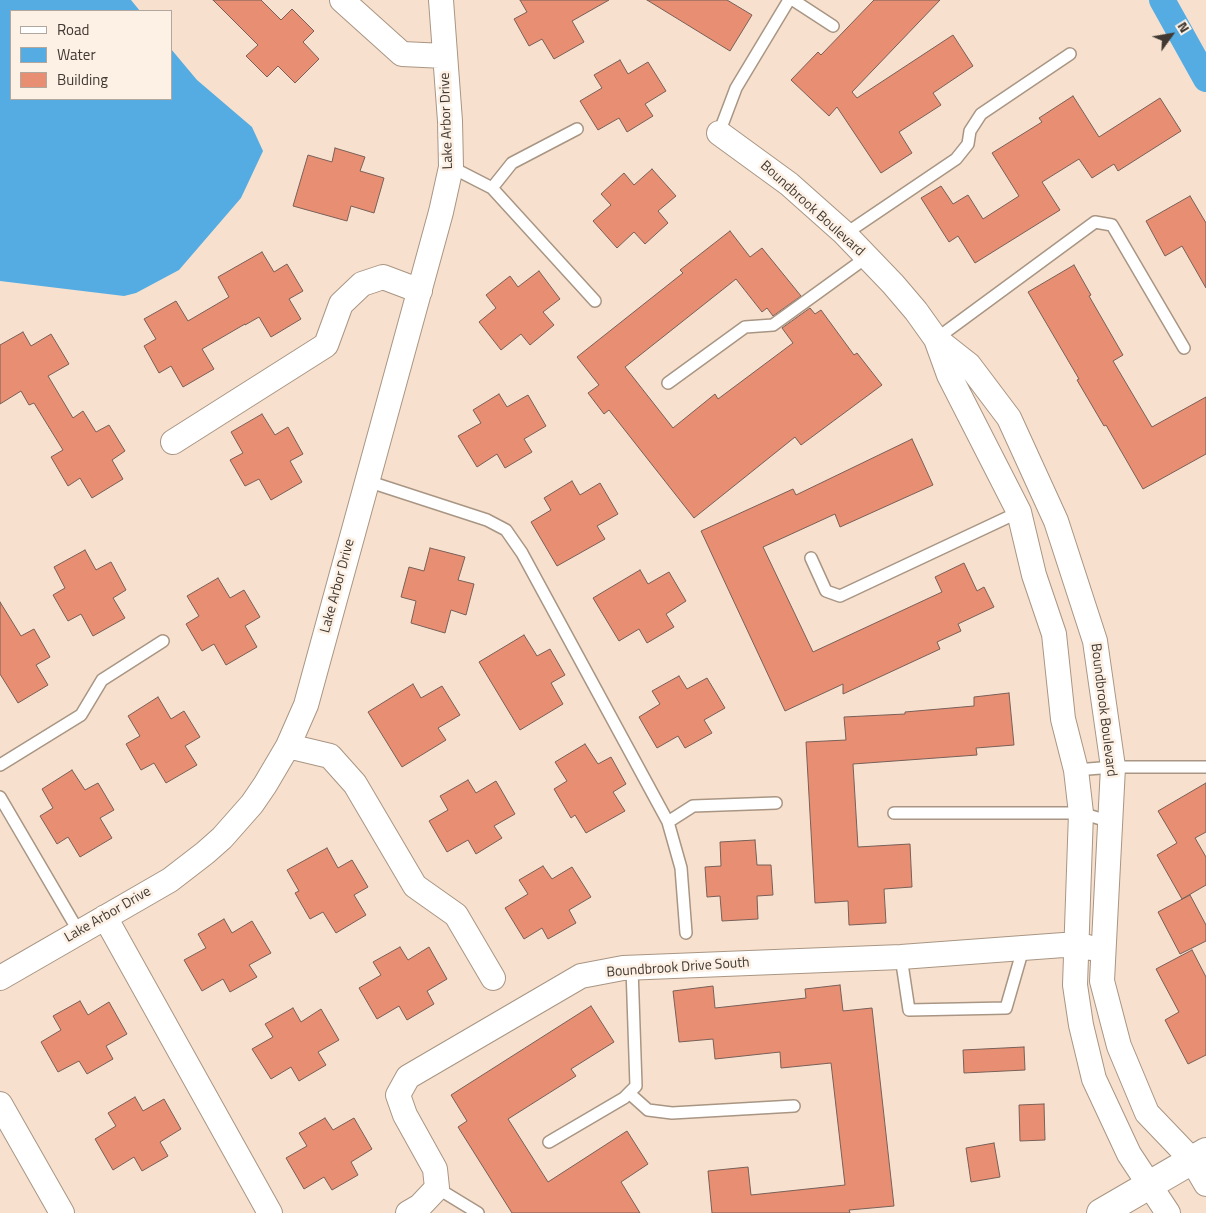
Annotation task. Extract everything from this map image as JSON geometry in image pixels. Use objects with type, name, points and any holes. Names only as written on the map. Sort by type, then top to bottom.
[{"type":"street","name":"Lake Arbor Drive","points":[[342,0],[402,54],[445,56]]},
{"type":"street","name":"Lake Arbor Drive","points":[[0,978],[170,880],[206,853],[252,804],[288,746],[306,705],[442,212],[451,167],[450,121],[441,0]]},
{"type":"street","name":"Boundbrook Boulevard","points":[[719,133],[789,184],[845,234],[904,298],[936,339],[969,365],[1009,418],[1056,521],[1095,641],[1112,768],[1111,822],[1102,981],[1119,1046],[1147,1113],[1199,1156],[1206,1184]]},
{"type":"street","points":[[173,442],[326,345],[342,304],[362,284],[383,277],[420,291]]},
{"type":"street","name":"Boundbrook Boulevard","points":[[936,339],[949,375],[1019,512],[1034,575],[1054,634],[1063,719],[1076,770],[1081,813],[1075,984],[1081,1025],[1094,1079],[1129,1154],[1168,1213]]},
{"type":"street","points":[[288,746],[330,756],[355,784],[415,886],[456,915],[493,978]]},
{"type":"street","points":[[105,917],[270,1213]]},
{"type":"street","name":"Boundbrook Drive South","points":[[437,1188],[435,1169],[405,1115],[398,1095],[408,1077],[581,976],[632,968],[901,957],[1077,944],[1104,951]]},
{"type":"street","points":[[0,1104],[62,1213]]},
{"type":"street","points":[[1101,1213],[1199,1156]]},
{"type":"street","points":[[408,1213],[420,1206],[437,1188]]},
{"type":"lane","points":[[719,133],[736,88],[789,0]]},
{"type":"lane","points":[[793,0],[833,26]]},
{"type":"lane","points":[[845,234],[956,159],[968,144],[970,131],[980,114],[1070,54]]},
{"type":"lane","points":[[492,188],[512,163],[578,129]]},
{"type":"lane","points":[[451,167],[492,188],[595,301]]},
{"type":"lane","points":[[936,339],[1095,222],[1112,225],[1184,348]]},
{"type":"lane","points":[[668,383],[745,327],[773,325],[867,257]]},
{"type":"lane","points":[[367,481],[487,520],[506,530],[522,553],[668,822],[681,868],[686,933]]},
{"type":"lane","points":[[811,558],[826,591],[840,596],[1019,512]]},
{"type":"lane","points":[[0,765],[81,715],[102,680],[163,641]]},
{"type":"lane","points":[[1076,770],[1206,767]]},
{"type":"lane","points":[[0,797],[79,932]]},
{"type":"lane","points":[[668,822],[693,806],[776,803]]},
{"type":"lane","points":[[894,813],[1081,813],[1111,822]]},
{"type":"lane","points":[[901,957],[909,1010],[1006,1008],[1023,949]]},
{"type":"lane","points":[[549,1142],[629,1093],[636,1086],[632,968]]},
{"type":"lane","points":[[629,1093],[648,1110],[672,1113],[794,1106]]},
{"type":"lane","points":[[437,1188],[478,1213]]},
{"type":"water","points":[[0,0],[131,0],[139,10],[10,10],[10,100],[172,100],[172,50],[197,80],[252,127],[263,151],[241,198],[179,270],[136,293],[124,296],[0,281]]},
{"type":"building","points":[[213,0],[261,0],[281,20],[292,9],[314,31],[303,42],[319,59],[295,83],[278,66],[267,77],[246,56],[258,45]]},
{"type":"building","points":[[520,0],[609,0],[572,21],[584,42],[554,59],[542,39],[529,46],[514,19],[527,12]]},
{"type":"building","points":[[647,0],[727,0],[752,15],[730,51]]},
{"type":"building","points":[[874,0],[940,0],[852,92],[857,98],[953,35],[973,66],[933,93],[941,105],[899,132],[912,153],[881,173],[837,107],[829,116],[791,80],[818,52],[821,55]]},
{"type":"building","points":[[620,60],[628,74],[648,62],[666,91],[645,104],[653,116],[627,132],[619,118],[598,130],[580,101],[602,88],[594,75]]},
{"type":"building","points":[[1073,96],[1099,137],[1160,98],[1181,131],[1118,171],[1114,164],[1092,178],[1079,159],[1042,182],[1060,210],[975,263],[958,236],[949,242],[921,198],[941,186],[953,204],[968,195],[983,219],[1019,196],[992,153],[1042,122],[1039,118]]},
{"type":"building","points":[[335,148],[365,157],[360,171],[384,178],[374,213],[351,206],[347,221],[293,206],[308,155],[332,162]]},
{"type":"building","points":[[652,169],[676,196],[658,211],[668,223],[645,244],[634,232],[617,248],[593,221],[611,205],[601,194],[624,173],[634,185]]},
{"type":"building","points":[[1190,196],[1206,223],[1206,288],[1182,246],[1165,256],[1146,221]]},
{"type":"building","points":[[730,231],[750,257],[762,248],[801,296],[773,316],[767,308],[762,312],[736,279],[625,367],[673,428],[715,394],[718,399],[793,343],[782,328],[810,308],[815,314],[821,310],[854,355],[857,353],[882,385],[801,445],[795,437],[694,518],[609,410],[604,414],[588,393],[599,385],[577,357],[683,273],[680,270]]},
{"type":"building","points":[[262,252],[274,272],[287,264],[303,291],[289,299],[301,319],[271,337],[259,317],[245,324],[202,349],[214,369],[183,387],[171,366],[159,373],[144,346],[156,339],[144,319],[176,301],[188,321],[229,297],[218,277]]},
{"type":"building","points":[[1074,265],[1091,295],[1089,296],[1123,355],[1113,361],[1152,427],[1206,397],[1206,454],[1143,489],[1077,380],[1079,379],[1028,292]]},
{"type":"building","points":[[539,271],[560,299],[543,312],[554,325],[530,345],[521,334],[501,350],[479,322],[496,308],[486,295],[510,276],[518,287]]},
{"type":"building","points":[[23,332],[31,346],[51,334],[69,364],[48,376],[73,418],[83,411],[96,432],[109,425],[125,451],[112,460],[123,479],[92,498],[80,478],[68,486],[51,457],[63,450],[34,403],[29,405],[21,391],[0,404],[0,345]]},
{"type":"building","points":[[499,394],[507,407],[528,395],[546,426],[524,439],[532,452],[505,468],[497,454],[477,467],[458,436],[481,423],[473,410]]},
{"type":"building","points":[[262,414],[275,435],[288,427],[303,454],[290,461],[302,482],[271,500],[259,479],[245,486],[230,460],[243,453],[231,432]]},
{"type":"building","points":[[912,439],[933,485],[840,527],[835,514],[763,547],[813,652],[942,592],[935,577],[964,563],[977,591],[984,587],[994,607],[958,624],[961,631],[937,642],[940,649],[843,694],[843,684],[785,711],[701,531],[793,489],[796,495]]},
{"type":"building","points":[[572,481],[580,495],[600,483],[618,514],[597,526],[605,539],[557,566],[531,522],[551,510],[544,498]]},
{"type":"building","points":[[430,548],[465,557],[458,580],[474,584],[466,615],[451,610],[445,633],[411,623],[416,601],[401,597],[409,567],[424,571]]},
{"type":"building","points":[[85,550],[96,570],[111,562],[126,590],[113,598],[125,618],[93,636],[81,614],[68,621],[53,595],[65,588],[54,567]]},
{"type":"building","points":[[640,570],[648,584],[669,572],[686,601],[666,614],[674,627],[647,643],[639,629],[619,641],[593,598]]},
{"type":"building","points":[[218,578],[230,598],[244,590],[260,617],[245,626],[257,647],[226,665],[214,644],[202,651],[186,624],[199,616],[187,596]]},
{"type":"building","points":[[0,602],[21,636],[34,629],[50,657],[36,665],[48,685],[18,703],[0,674]]},
{"type":"building","points":[[524,635],[537,656],[550,649],[565,675],[551,683],[563,704],[520,730],[479,662]]},
{"type":"building","points":[[679,676],[687,689],[707,678],[725,708],[704,720],[712,733],[685,748],[678,736],[657,748],[639,717],[660,704],[652,691]]},
{"type":"building","points":[[413,684],[421,698],[442,686],[460,715],[438,728],[446,740],[402,767],[368,712]]},
{"type":"building","points":[[1009,693],[1014,745],[976,748],[977,755],[853,764],[858,847],[910,844],[912,887],[884,889],[886,923],[849,925],[848,901],[815,903],[806,742],[846,740],[844,717],[905,714],[905,712],[974,706],[974,697]]},
{"type":"building","points":[[158,697],[171,719],[184,711],[200,737],[185,746],[197,765],[166,783],[154,763],[141,770],[126,744],[140,736],[128,716]]},
{"type":"building","points":[[585,744],[598,764],[611,757],[626,784],[613,792],[625,811],[586,833],[575,815],[571,818],[554,789],[567,781],[555,762]]},
{"type":"building","points":[[72,770],[85,790],[98,783],[114,810],[100,818],[112,838],[80,857],[68,837],[57,844],[40,816],[53,808],[42,789]]},
{"type":"building","points":[[468,780],[476,793],[496,781],[515,814],[494,826],[502,838],[476,854],[468,840],[447,852],[429,821],[448,810],[440,796]]},
{"type":"building","points":[[1206,783],[1206,832],[1195,838],[1206,857],[1206,885],[1182,899],[1157,855],[1177,843],[1158,811]]},
{"type":"building","points":[[755,840],[757,865],[771,865],[773,895],[757,896],[758,919],[722,921],[720,896],[707,897],[705,867],[721,866],[720,842]]},
{"type":"building","points":[[327,848],[338,868],[352,860],[368,887],[354,895],[366,915],[336,933],[323,912],[310,919],[295,893],[299,891],[287,870]]},
{"type":"building","points":[[543,866],[552,879],[572,867],[591,897],[569,910],[576,923],[548,939],[542,928],[524,939],[505,908],[528,894],[519,880]]},
{"type":"building","points":[[1190,895],[1206,925],[1206,941],[1180,954],[1158,912]]},
{"type":"building","points":[[224,919],[232,933],[252,921],[271,953],[249,965],[257,977],[230,992],[223,979],[202,991],[184,960],[206,948],[198,934]]},
{"type":"building","points":[[400,947],[408,960],[429,947],[447,979],[427,991],[434,1004],[407,1020],[399,1006],[377,1019],[359,988],[381,975],[373,962]]},
{"type":"building","points":[[1192,950],[1206,977],[1206,1055],[1188,1064],[1165,1020],[1179,1012],[1156,969]]},
{"type":"building","points":[[840,985],[843,1011],[872,1008],[894,1206],[849,1210],[850,1213],[712,1213],[708,1171],[748,1167],[751,1195],[845,1185],[831,1063],[781,1068],[780,1052],[715,1059],[713,1039],[679,1042],[673,991],[713,986],[715,1008],[806,998],[805,989]]},
{"type":"building","points":[[80,1001],[88,1015],[109,1002],[127,1034],[106,1046],[113,1059],[87,1074],[79,1061],[58,1072],[41,1042],[61,1030],[53,1016]]},
{"type":"building","points":[[591,1006],[614,1042],[571,1069],[576,1076],[508,1119],[548,1182],[627,1131],[648,1164],[621,1182],[640,1213],[512,1213],[458,1127],[467,1121],[451,1095]]},
{"type":"building","points":[[293,1008],[301,1022],[321,1009],[339,1040],[318,1052],[326,1065],[299,1081],[291,1067],[271,1079],[252,1049],[273,1037],[265,1024]]},
{"type":"building","points":[[1024,1047],[1025,1070],[964,1073],[963,1050]]},
{"type":"building","points":[[135,1097],[143,1111],[164,1099],[181,1129],[160,1142],[168,1156],[142,1171],[134,1157],[113,1170],[95,1139],[116,1126],[108,1113]]},
{"type":"building","points":[[1044,1104],[1045,1140],[1020,1141],[1019,1105]]},
{"type":"building","points":[[325,1118],[333,1130],[354,1118],[372,1149],[351,1162],[358,1175],[332,1190],[324,1177],[304,1189],[286,1158],[307,1146],[299,1133]]},
{"type":"building","points":[[994,1143],[1000,1177],[971,1182],[966,1148]]},
{"type":"waterway","points":[[1162,0],[1206,79]]}]
